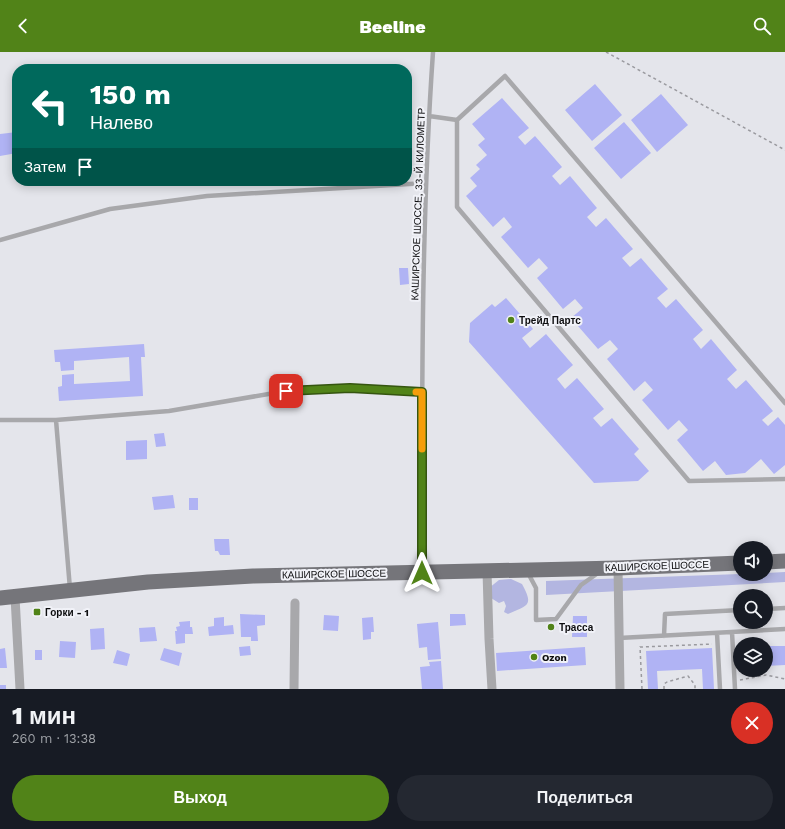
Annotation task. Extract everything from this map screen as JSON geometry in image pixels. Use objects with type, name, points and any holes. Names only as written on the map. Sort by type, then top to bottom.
[{"type":"main road","points":[[773,562],[785,561]]},
{"type":"main road","name":"КАШИРСКОЕ ШОССЕ","points":[[0,598],[148,582],[253,576],[612,568],[733,563]]},
{"type":"street","points":[[612,568],[619,638],[620,689]]},
{"type":"street","points":[[487,571],[492,689]]},
{"type":"street","points":[[15,597],[20,689]]},
{"type":"street","points":[[294,689],[295,603]]},
{"type":"lane","name":"КАШИРСКОЕ ШОССЕ, 33-Й КИЛОМЕТР","points":[[422,573],[422,392],[426,183],[433,52]]},
{"type":"lane","points":[[785,403],[505,76],[457,120],[457,207],[690,481],[785,479]]},
{"type":"lane","points":[[429,116],[457,120]]},
{"type":"lane","points":[[412,184],[426,183]]},
{"type":"lane","points":[[0,240],[110,209],[207,196],[375,186]]},
{"type":"lane","points":[[0,420],[56,420],[169,411],[286,391],[350,388],[422,392]]},
{"type":"lane","points":[[56,420],[70,591]]},
{"type":"lane","points":[[526,570],[536,588],[536,620],[556,620],[581,585],[612,568]]},
{"type":"lane","points":[[773,609],[785,608]]},
{"type":"lane","points":[[664,636],[665,614],[733,610]]},
{"type":"lane","points":[[619,638],[785,629]]},
{"type":"lane","points":[[732,632],[734,689]]},
{"type":"lane","points":[[717,633],[720,689]]},
{"type":"path","points":[[606,52],[785,150]]},
{"type":"path","points":[[642,689],[640,646],[717,644]]},
{"type":"path","points":[[734,680],[766,675],[785,679]]},
{"type":"path","points":[[664,689],[664,684],[667,682],[688,676],[695,685],[695,689]]},
{"type":"shaded area","points":[[785,572],[785,582],[546,595],[546,581],[733,574],[733,581],[773,581],[773,573]]},
{"type":"shaded area","points":[[511,579],[522,584],[526,591],[528,601],[527,604],[520,609],[508,614],[504,612],[506,606],[504,601],[499,603],[491,598],[489,588],[499,580]]},
{"type":"building","points":[[595,84],[622,115],[592,141],[565,110]]},
{"type":"building","points":[[661,94],[688,125],[657,152],[631,120]]},
{"type":"building","points":[[502,98],[529,128],[518,137],[525,145],[535,136],[562,167],[552,176],[560,185],[570,176],[597,208],[587,217],[596,227],[606,218],[633,249],[622,258],[630,267],[641,258],[668,289],[657,298],[666,308],[676,299],[703,330],[693,339],[701,349],[711,339],[737,370],[727,379],[736,389],[746,380],[773,411],[762,420],[768,426],[778,417],[785,425],[785,465],[774,474],[761,459],[745,473],[726,475],[715,461],[703,471],[677,440],[688,430],[679,420],[668,430],[642,400],[653,390],[645,381],[634,391],[607,359],[618,349],[610,340],[598,349],[571,318],[583,308],[575,299],[563,309],[537,278],[548,268],[539,258],[528,268],[501,237],[512,227],[504,217],[493,227],[466,196],[477,186],[470,178],[480,169],[476,165],[487,155],[478,145],[485,139],[472,124]]},
{"type":"building","points":[[624,122],[651,153],[621,179],[594,148]]},
{"type":"building","points":[[12,133],[12,154],[0,156],[0,134]]},
{"type":"building","points":[[399,268],[408,268],[409,284],[400,285]]},
{"type":"building","points":[[506,298],[533,329],[522,338],[530,348],[546,334],[573,365],[557,379],[565,389],[577,378],[604,409],[593,418],[601,427],[612,418],[639,449],[634,454],[649,471],[638,481],[594,483],[469,342],[470,323],[492,304],[495,307]]},
{"type":"building","points":[[144,344],[145,357],[141,357],[143,396],[59,401],[58,387],[62,386],[62,375],[74,374],[74,384],[130,381],[129,357],[74,361],[74,370],[61,371],[60,362],[55,362],[54,350]]},
{"type":"building","points":[[164,433],[166,446],[156,447],[154,434]]},
{"type":"building","points":[[147,440],[147,459],[126,460],[126,441]]},
{"type":"building","points":[[173,495],[175,508],[154,510],[152,497]]},
{"type":"building","points":[[189,498],[198,498],[198,510],[189,510]]},
{"type":"building","points":[[214,539],[229,539],[230,555],[220,555],[218,551],[215,551]]},
{"type":"building","points":[[240,614],[265,615],[265,625],[257,626],[258,641],[251,641],[251,637],[241,637]]},
{"type":"building","points":[[450,614],[465,614],[466,625],[450,626]]},
{"type":"building","points":[[324,615],[339,616],[338,631],[323,630]]},
{"type":"building","points":[[573,616],[587,616],[587,637],[572,637]]},
{"type":"building","points":[[224,617],[224,626],[233,625],[234,634],[209,636],[208,627],[214,626],[214,618]]},
{"type":"building","points":[[373,617],[374,632],[371,632],[371,639],[363,640],[362,618]]},
{"type":"building","points":[[190,621],[190,627],[192,627],[193,634],[185,634],[185,643],[176,644],[175,631],[177,631],[176,627],[180,626],[179,622]]},
{"type":"building","points":[[438,622],[441,659],[428,660],[427,647],[419,648],[417,624]]},
{"type":"building","points":[[155,627],[157,641],[140,642],[139,628]]},
{"type":"building","points":[[104,628],[105,649],[91,650],[90,629]]},
{"type":"building","points":[[60,641],[76,642],[75,658],[59,657]]},
{"type":"building","points":[[250,646],[251,655],[240,656],[239,647]]},
{"type":"building","points":[[773,646],[785,646],[785,665],[773,666]]},
{"type":"building","points":[[585,647],[586,665],[497,671],[496,653]]},
{"type":"building","points":[[5,648],[7,668],[0,668],[0,649]]},
{"type":"building","points":[[164,648],[182,653],[179,666],[160,660]]},
{"type":"building","points":[[712,648],[714,689],[703,689],[702,669],[657,671],[658,689],[648,689],[646,651]]},
{"type":"building","points":[[35,650],[42,650],[42,660],[35,660]]},
{"type":"building","points":[[117,650],[130,654],[127,666],[113,663]]},
{"type":"building","points":[[441,661],[443,689],[422,689],[420,667],[430,666],[429,662]]},
{"type":"building","points":[[0,685],[6,685],[6,689],[0,689]]},
{"type":"slow traffic","points":[[416,392],[422,392],[422,449]]},
{"type":"place","name":"Трейд Партс","points":[[511,320]]},
{"type":"place","name":"Горки - 1","points":[[37,612]]},
{"type":"place","name":"Трасса","points":[[551,627]]},
{"type":"place","name":"Ozon","points":[[534,657]]},
{"type":"route","points":[[286,391],[350,388],[422,392],[422,573]]}]
